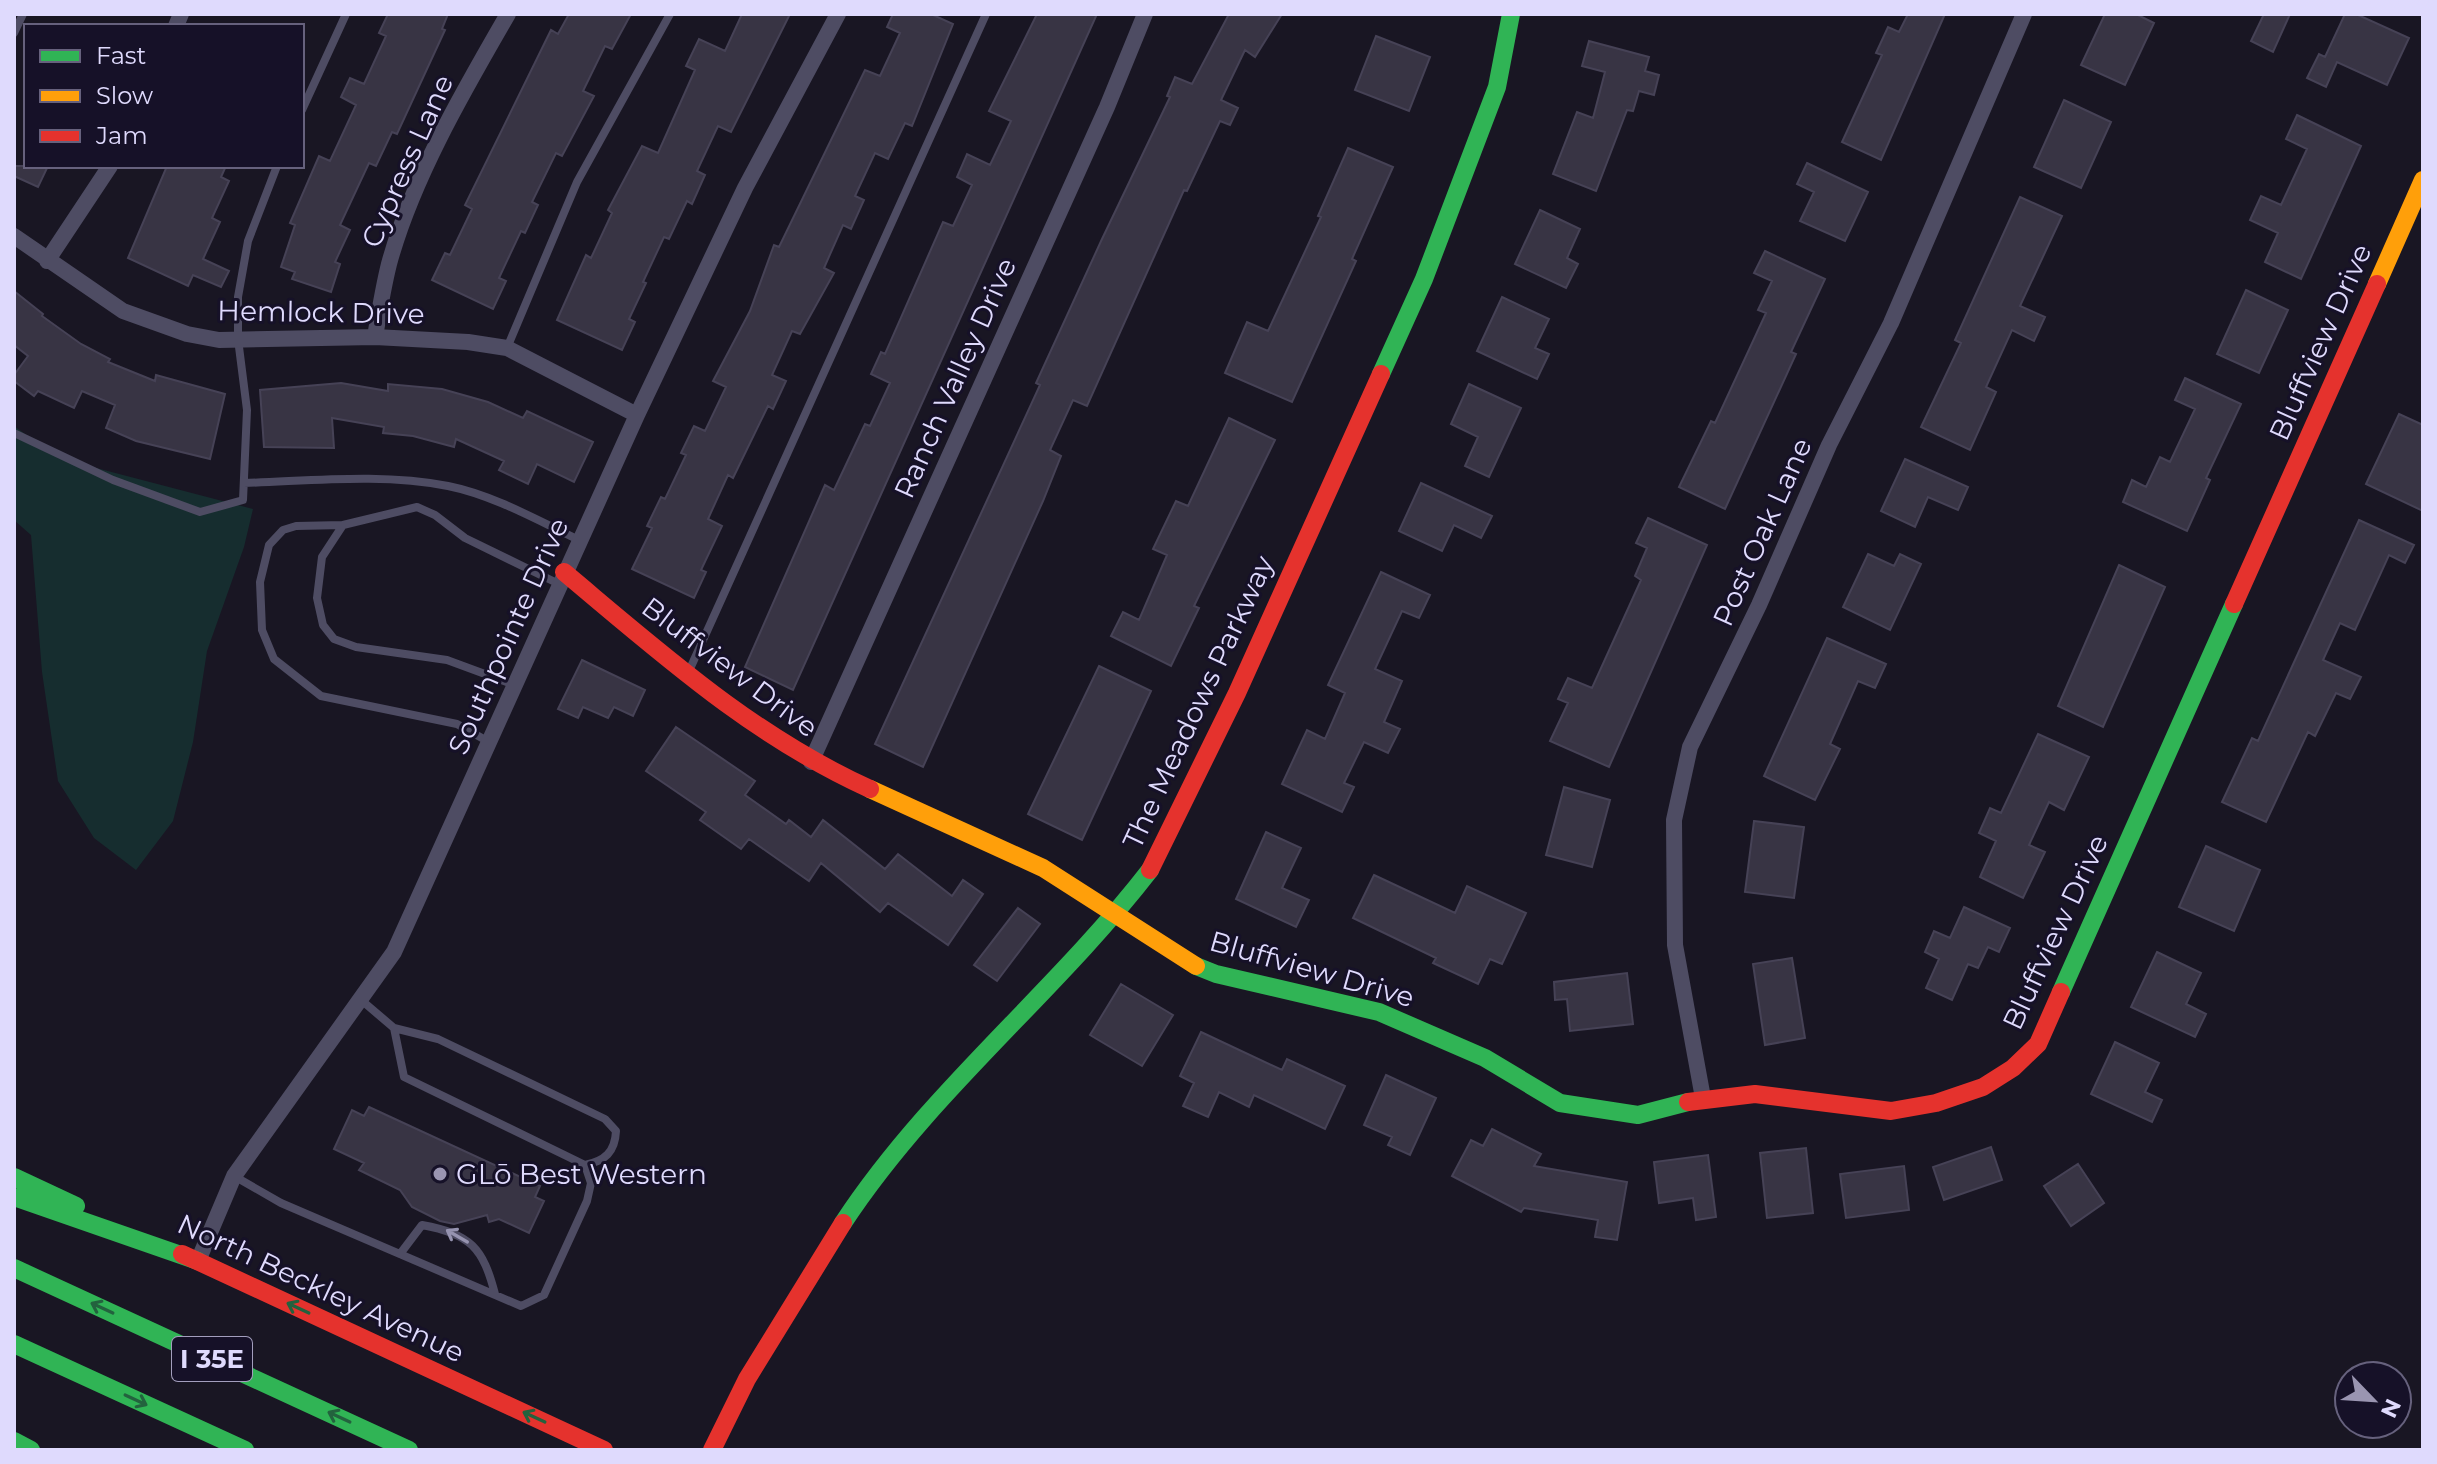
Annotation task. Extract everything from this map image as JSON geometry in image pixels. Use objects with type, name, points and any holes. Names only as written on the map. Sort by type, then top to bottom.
[{"type":"main road","name":"The Meadows Parkway","points":[[712,1450],[779,1325],[849,1214],[940,1099],[1117,913],[1163,847],[1244,679],[1424,279],[1497,87],[1511,14]]},
{"type":"main road","name":"Bluffview Drive","points":[[562,578],[687,676],[811,762],[1043,868],[1117,913],[1173,954],[1202,969],[1379,1012],[1485,1058],[1560,1103],[1638,1115],[1703,1098],[1755,1094],[1891,1111],[1936,1103],[1983,1087],[2013,1068],[2038,1044],[2423,180]]},
{"type":"main road","name":"North Beckley Avenue","points":[[14,1177],[604,1450]]},
{"type":"main road","points":[[14,1197],[198,1261]]},
{"type":"main road","name":"I 35E","points":[[14,1268],[409,1450]]},
{"type":"main road","name":"I 35E","points":[[14,1344],[245,1450]]},
{"type":"main road","points":[[14,1441],[31,1450]]},
{"type":"street","name":"Cypress Lane","points":[[375,337],[389,264],[408,209],[471,79],[508,14]]},
{"type":"street","name":"Southpointe Drive","points":[[198,1261],[234,1176],[394,952],[637,415],[745,188],[838,14]]},
{"type":"street","name":"Ranch Valley Drive","points":[[811,762],[1107,107],[1145,14]]},
{"type":"street","name":"Post Oak Lane","points":[[1703,1098],[1675,945],[1674,820],[1690,747],[1759,605],[1829,445],[1891,323],[2024,14]]},
{"type":"street","points":[[47,261],[109,168]]},
{"type":"street","name":"Hemlock Drive","points":[[14,236],[123,311],[150,323],[208,338],[375,337],[468,342],[507,348],[637,415]]},
{"type":"lane","points":[[14,33],[23,14]]},
{"type":"lane","points":[[304,106],[346,14]]},
{"type":"lane","points":[[507,348],[577,182],[670,14]]},
{"type":"lane","points":[[687,676],[986,14]]},
{"type":"lane","points":[[14,433],[113,480],[200,512],[243,500],[247,410],[238,339],[238,297],[248,241],[276,168]]},
{"type":"lane","points":[[244,483],[387,480],[446,486],[468,491],[579,540]]},
{"type":"lane","points":[[489,743],[457,724],[321,696],[274,659],[262,630],[260,582],[269,545],[283,530],[296,526],[343,525],[417,507],[435,515],[465,538],[562,578]]},
{"type":"lane","points":[[343,525],[322,557],[317,598],[323,625],[334,639],[356,647],[447,660],[515,685]]},
{"type":"lane","points":[[360,999],[394,1028],[438,1039],[605,1119],[616,1131],[615,1144],[598,1162],[585,1165],[404,1077],[394,1028]]},
{"type":"lane","points":[[234,1176],[281,1203],[521,1306],[544,1295],[587,1201],[591,1183],[585,1165]]},
{"type":"lane","points":[[400,1254],[422,1225],[447,1229],[479,1249],[495,1294]]},
{"type":"green space","points":[[14,426],[58,458],[253,509],[244,547],[207,651],[193,742],[173,821],[136,870],[94,838],[58,781],[42,672],[31,535],[14,520]]},
{"type":"building","points":[[388,14],[448,14],[442,29],[445,30],[397,134],[392,132],[376,166],[369,163],[340,225],[350,230],[335,262],[340,264],[331,292],[292,279],[295,272],[281,267],[295,225],[290,223],[319,156],[330,161],[356,105],[341,97],[350,78],[364,84],[386,36],[379,33]]},
{"type":"building","points":[[569,14],[631,14],[612,49],[605,46],[583,91],[594,96],[562,156],[556,153],[532,202],[538,205],[525,233],[521,231],[499,278],[506,281],[493,309],[432,280],[445,253],[450,255],[472,209],[465,205],[551,30],[558,34]]},
{"type":"building","points":[[742,14],[790,14],[731,132],[718,126],[697,171],[705,175],[692,204],[687,201],[669,239],[664,237],[643,282],[646,283],[629,319],[635,322],[622,350],[557,320],[586,255],[591,258],[612,213],[608,210],[642,146],[658,153],[695,70],[686,66],[699,39],[725,51]]},
{"type":"building","points":[[893,14],[931,14],[953,24],[912,126],[905,123],[888,159],[875,153],[855,196],[864,200],[851,229],[843,225],[824,268],[834,273],[800,334],[792,331],[772,375],[786,381],[773,409],[768,406],[733,478],[728,475],[708,519],[722,526],[701,570],[706,572],[694,598],[632,569],[652,528],[647,526],[661,497],[665,499],[686,455],[681,453],[694,426],[705,431],[726,387],[713,381],[750,311],[774,245],[779,247],[865,70],[880,76],[900,33],[887,27]]},
{"type":"building","points":[[1037,14],[1097,14],[793,690],[745,667],[825,485],[834,490],[865,424],[870,426],[890,383],[871,374],[881,352],[885,354],[943,222],[953,226],[972,185],[957,177],[967,154],[990,165],[1011,121],[989,111]]},
{"type":"building","points":[[1229,14],[1282,14],[1255,57],[1245,50],[1221,100],[1238,108],[1230,125],[1220,121],[1187,191],[1184,190],[1087,406],[1073,400],[1050,450],[1061,456],[1043,501],[923,767],[875,744],[1040,385],[1036,383],[1170,97],[1167,96],[1175,77],[1192,84]]},
{"type":"building","points":[[1908,14],[1945,14],[1881,160],[1842,142],[1882,55],[1876,53],[1888,27],[1899,32]]},
{"type":"building","points":[[2105,14],[2136,14],[2154,23],[2125,85],[2081,65]]},
{"type":"building","points":[[2264,14],[2290,14],[2273,52],[2251,41]]},
{"type":"building","points":[[2345,14],[2356,14],[2409,38],[2387,85],[2337,62],[2326,87],[2307,78],[2319,54],[2325,57]]},
{"type":"building","points":[[1376,36],[1430,57],[1409,111],[1355,90]]},
{"type":"building","points":[[1589,41],[1649,57],[1645,71],[1659,75],[1654,95],[1639,91],[1633,111],[1627,110],[1596,191],[1553,174],[1577,112],[1593,118],[1605,72],[1582,66]]},
{"type":"building","points":[[2064,100],[2111,122],[2081,188],[2034,167]]},
{"type":"building","points":[[2297,115],[2361,146],[2301,279],[2265,262],[2278,233],[2250,220],[2261,196],[2281,205],[2307,149],[2286,139]]},
{"type":"building","points":[[1348,148],[1393,167],[1352,259],[1356,261],[1292,402],[1225,373],[1247,322],[1268,331],[1321,217],[1318,216]]},
{"type":"building","points":[[1807,163],[1868,192],[1845,241],[1800,221],[1814,192],[1797,184]]},
{"type":"building","points":[[14,166],[47,168],[38,187],[14,176]]},
{"type":"building","points":[[166,168],[225,168],[221,177],[229,181],[212,218],[220,222],[203,259],[229,271],[221,287],[193,275],[188,286],[128,258]]},
{"type":"building","points":[[2020,197],[2062,216],[2020,306],[2045,317],[2034,341],[2012,330],[1986,387],[1996,392],[1970,450],[1921,427],[1961,343],[1955,340]]},
{"type":"building","points":[[1540,210],[1580,229],[1567,258],[1578,264],[1566,288],[1515,264]]},
{"type":"building","points":[[1765,251],[1825,279],[1791,352],[1796,354],[1725,509],[1679,487],[1711,421],[1715,423],[1766,313],[1758,310],[1772,281],[1754,273]]},
{"type":"building","points":[[2246,290],[2288,310],[2259,373],[2217,354]]},
{"type":"building","points":[[14,291],[81,344],[110,359],[108,362],[155,381],[156,375],[225,394],[210,459],[136,441],[106,428],[115,405],[82,391],[74,408],[38,391],[34,396],[14,381],[14,375],[28,356],[14,345]]},
{"type":"building","points":[[1502,297],[1549,319],[1535,348],[1549,354],[1537,379],[1477,351]]},
{"type":"building","points":[[2185,378],[2241,404],[2206,478],[2210,480],[2187,531],[2123,502],[2132,480],[2146,487],[2160,457],[2170,462],[2195,409],[2175,400]]},
{"type":"building","points":[[341,383],[388,391],[388,384],[442,389],[488,402],[523,418],[527,411],[593,442],[574,482],[537,464],[528,484],[499,470],[504,461],[456,439],[454,447],[413,436],[383,433],[384,427],[332,418],[334,448],[264,447],[260,390]]},
{"type":"building","points":[[1469,384],[1521,408],[1489,477],[1465,466],[1478,437],[1451,424]]},
{"type":"building","points":[[2399,414],[2423,425],[2423,511],[2366,484]]},
{"type":"building","points":[[1229,418],[1275,440],[1194,606],[1199,608],[1171,666],[1111,636],[1123,612],[1139,620],[1167,555],[1153,549],[1176,501],[1188,506]]},
{"type":"building","points":[[1905,459],[1968,487],[1958,510],[1928,497],[1915,527],[1881,511]]},
{"type":"building","points":[[1421,483],[1492,516],[1481,538],[1454,525],[1442,551],[1399,531]]},
{"type":"building","points":[[1648,518],[1707,545],[1609,767],[1550,741],[1568,703],[1558,699],[1568,678],[1592,688],[1641,580],[1635,576],[1647,548],[1636,543]]},
{"type":"building","points":[[2359,520],[2414,545],[2405,563],[2389,555],[2355,630],[2340,623],[2323,660],[2361,677],[2350,699],[2336,693],[2315,736],[2308,732],[2266,822],[2222,802],[2252,738],[2258,741]]},
{"type":"building","points":[[1868,554],[1894,566],[1900,554],[1921,564],[1890,630],[1843,607]]},
{"type":"building","points":[[2119,565],[2165,587],[2103,727],[2058,706]]},
{"type":"building","points":[[1381,572],[1430,595],[1419,618],[1402,611],[1375,669],[1402,681],[1384,722],[1400,729],[1388,753],[1364,742],[1344,783],[1354,787],[1342,812],[1282,784],[1307,730],[1325,739],[1345,693],[1328,685]]},
{"type":"building","points":[[1827,638],[1886,664],[1875,688],[1858,681],[1830,744],[1840,749],[1815,800],[1764,776]]},
{"type":"building","points":[[582,660],[645,690],[633,716],[614,707],[608,718],[583,707],[578,718],[558,709]]},
{"type":"building","points":[[1099,666],[1151,691],[1082,840],[1028,814]]},
{"type":"building","points":[[676,727],[755,781],[745,795],[786,824],[789,820],[811,837],[823,820],[885,869],[898,854],[952,896],[963,880],[983,894],[948,945],[888,903],[880,912],[821,863],[809,881],[749,839],[741,849],[700,820],[706,812],[646,771]]},
{"type":"building","points":[[2038,734],[2089,757],[2064,810],[2049,802],[2029,845],[2045,852],[2023,898],[1980,877],[1996,841],[1979,833],[1990,808],[2001,813]]},
{"type":"building","points":[[1564,787],[1610,800],[1592,867],[1546,855]]},
{"type":"building","points":[[1754,821],[1804,827],[1794,898],[1745,892]]},
{"type":"building","points":[[1266,832],[1301,848],[1282,888],[1309,900],[1296,927],[1236,899]]},
{"type":"building","points":[[2206,846],[2260,870],[2234,931],[2179,907]]},
{"type":"building","points":[[1374,875],[1455,913],[1467,886],[1526,913],[1502,964],[1490,959],[1478,984],[1433,963],[1436,958],[1353,918]]},
{"type":"building","points":[[1964,907],[2010,928],[1999,952],[1988,947],[1978,968],[1968,964],[1952,1000],[1926,988],[1939,959],[1925,952],[1934,931],[1950,938]]},
{"type":"building","points":[[1018,908],[1040,924],[997,981],[974,965]]},
{"type":"building","points":[[2157,952],[2201,973],[2186,1004],[2206,1014],[2195,1037],[2131,1007]]},
{"type":"building","points":[[1792,958],[1805,1038],[1765,1045],[1753,964]]},
{"type":"building","points":[[1627,973],[1633,1024],[1570,1031],[1567,999],[1555,1000],[1554,982]]},
{"type":"building","points":[[1121,984],[1173,1015],[1142,1066],[1090,1035]]},
{"type":"building","points":[[1201,1032],[1282,1070],[1287,1059],[1345,1086],[1325,1129],[1254,1095],[1249,1107],[1219,1092],[1208,1117],[1183,1106],[1194,1083],[1180,1076]]},
{"type":"building","points":[[2115,1042],[2159,1063],[2145,1092],[2162,1100],[2152,1122],[2091,1094]]},
{"type":"building","points":[[1386,1075],[1436,1098],[1410,1155],[1388,1145],[1392,1137],[1364,1125]]},
{"type":"building","name":"GLō Best Western","points":[[369,1107],[540,1186],[535,1197],[544,1201],[529,1233],[499,1219],[489,1222],[487,1215],[454,1224],[440,1221],[412,1207],[400,1190],[359,1170],[364,1163],[334,1149],[352,1110],[364,1116]]},
{"type":"building","points":[[1492,1129],[1541,1154],[1534,1166],[1627,1182],[1617,1240],[1595,1237],[1598,1220],[1524,1208],[1521,1212],[1452,1176],[1471,1140],[1483,1146]]},
{"type":"building","points":[[1991,1147],[2002,1180],[1944,1200],[1933,1167]]},
{"type":"building","points":[[1806,1148],[1813,1213],[1767,1218],[1760,1153]]},
{"type":"building","points":[[1708,1155],[1716,1217],[1696,1220],[1693,1198],[1659,1203],[1654,1162]]},
{"type":"building","points":[[2078,1164],[2104,1203],[2071,1226],[2044,1186]]},
{"type":"building","points":[[1904,1166],[1909,1210],[1846,1218],[1840,1174]]},
{"type":"traffic: fast","points":[[1381,374],[1424,279],[1497,87],[1511,14]]},
{"type":"traffic: fast","points":[[2061,992],[2234,604]]},
{"type":"traffic: fast","points":[[843,1223],[914,1130],[1074,959],[1150,870]]},
{"type":"traffic: fast","points":[[1196,966],[1216,974],[1379,1012],[1485,1058],[1560,1103],[1638,1115],[1688,1102]]},
{"type":"traffic: fast","points":[[14,1177],[76,1206]]},
{"type":"traffic: fast","points":[[14,1197],[198,1261]]},
{"type":"traffic: fast","points":[[14,1268],[409,1450]]},
{"type":"traffic: fast","points":[[14,1344],[245,1450]]},
{"type":"traffic: fast","points":[[14,1441],[31,1450]]},
{"type":"traffic: slow","points":[[2377,284],[2423,180]]},
{"type":"traffic: slow","points":[[870,789],[1043,868],[1196,966]]},
{"type":"traffic: jam","points":[[2234,604],[2377,284]]},
{"type":"traffic: jam","points":[[1150,870],[1237,693],[1381,374]]},
{"type":"traffic: jam","points":[[564,572],[673,663],[748,719],[827,768],[870,789]]},
{"type":"traffic: jam","points":[[1688,1102],[1755,1094],[1891,1111],[1936,1103],[1983,1087],[2013,1068],[2038,1044],[2061,992]]},
{"type":"traffic: jam","points":[[712,1450],[747,1379],[843,1223]]},
{"type":"traffic: jam","points":[[182,1254],[604,1450]]},
{"type":"place","name":"GLō Best Western","points":[[440,1174]]}]
